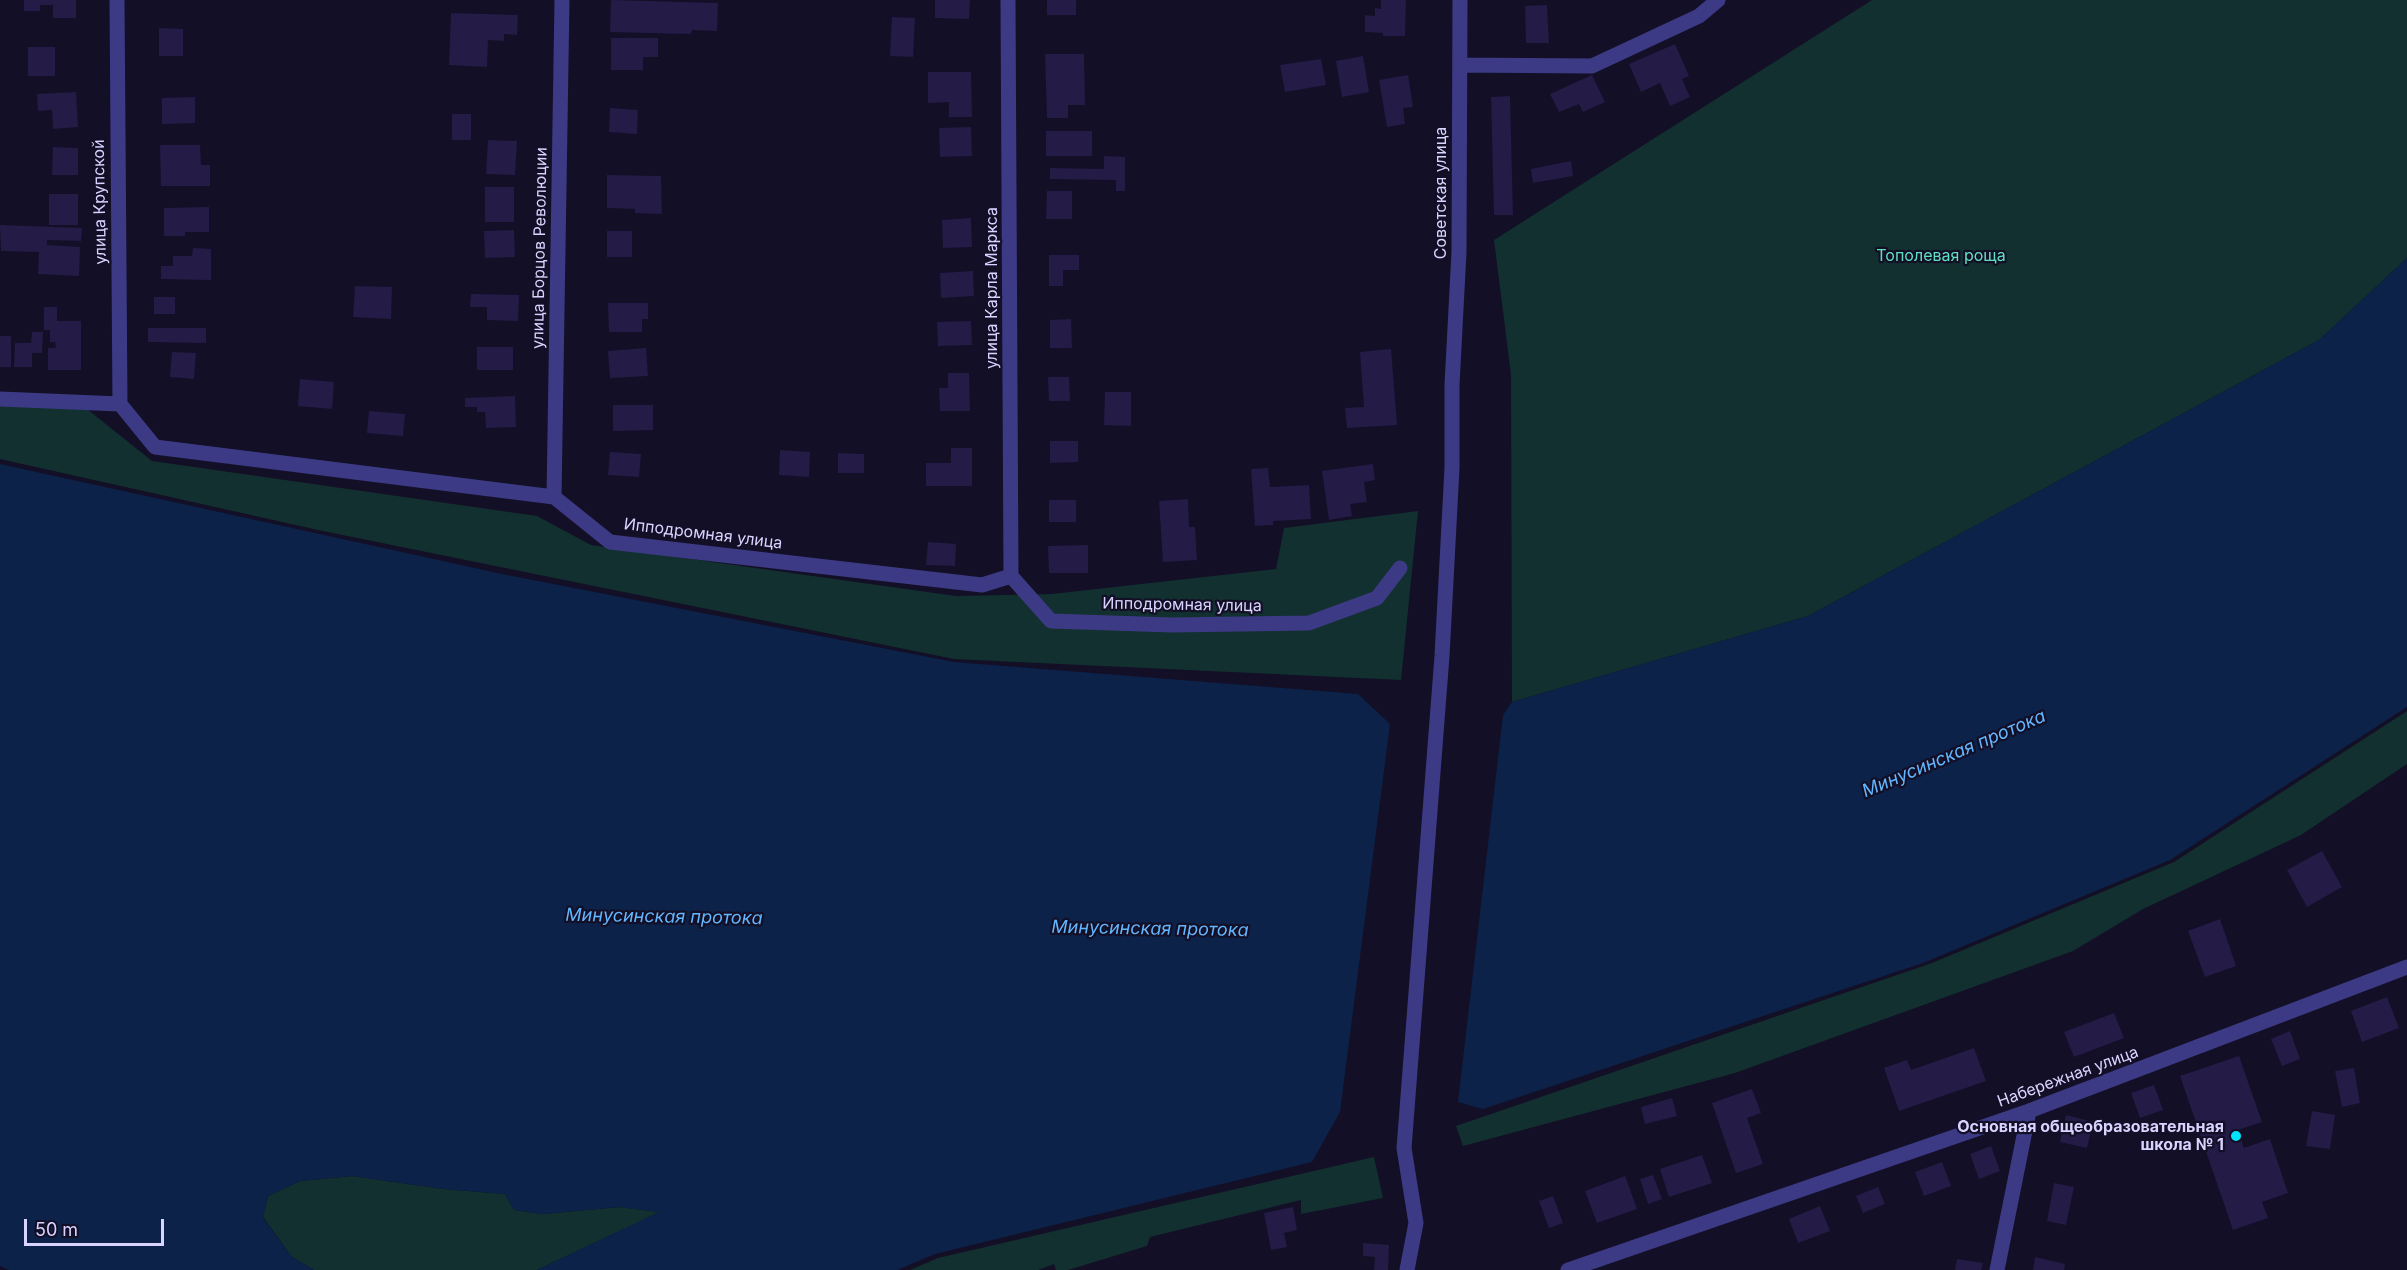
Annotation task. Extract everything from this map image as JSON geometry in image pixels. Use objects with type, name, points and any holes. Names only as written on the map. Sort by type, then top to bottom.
[{"type":"street","name":"улица Крупской","points":[[117,0],[120,404]]},
{"type":"street","name":"улица Борцов Революции","points":[[555,497],[562,0]]},
{"type":"street","name":"улица Карла Маркса","points":[[1008,0],[1011,576]]},
{"type":"street","name":"Советская улица","points":[[1407,1270],[1416,1223],[1404,1148],[1442,656],[1452,468],[1452,386],[1459,252],[1460,0]]},
{"type":"street","points":[[1460,65],[1592,66],[1699,16],[1718,0]]},
{"type":"street","points":[[0,399],[120,404],[155,447],[555,497]]},
{"type":"street","name":"Ипподромная улица","points":[[555,497],[610,542],[982,585],[1011,576],[1051,621],[1172,625],[1309,623],[1377,598],[1400,568]]},
{"type":"street","name":"Набережная улица","points":[[1568,1270],[2030,1111],[2407,967]]},
{"type":"street","points":[[1997,1270],[2030,1111]]},
{"type":"green space","name":"Тополевая роща","points":[[1872,0],[2407,0],[2407,258],[2319,340],[1808,616],[1512,702],[1511,375],[1494,240]]},
{"type":"green space","points":[[0,397],[87,409],[152,461],[537,516],[591,545],[956,596],[1052,594],[1276,569],[1284,528],[1418,511],[1401,680],[954,659],[318,530],[0,459]]},
{"type":"green space","points":[[2407,711],[2407,764],[2301,835],[2143,909],[2073,951],[1735,1073],[1463,1146],[1456,1126],[1932,963],[2174,862]]},
{"type":"green space","points":[[1374,1157],[1383,1198],[1301,1214],[1301,1200],[1150,1237],[1147,1246],[1068,1270],[1056,1270],[1054,1264],[1038,1270],[910,1270],[938,1258]]},
{"type":"green space","points":[[352,1176],[443,1189],[505,1194],[514,1210],[543,1214],[619,1207],[660,1212],[537,1270],[314,1270],[292,1257],[263,1217],[268,1196],[300,1181]]},
{"type":"water","name":"Минусинская протока","points":[[2407,258],[2407,707],[2170,860],[1923,963],[1483,1109],[1458,1102],[1503,715],[1512,702],[1808,616],[2319,340]]},
{"type":"water","name":"Минусинская протока","points":[[0,464],[502,574],[954,662],[1358,694],[1390,724],[1340,1112],[1312,1162],[935,1254],[897,1270],[537,1270],[659,1212],[619,1207],[543,1214],[514,1210],[505,1194],[443,1189],[352,1176],[300,1181],[268,1196],[263,1218],[292,1257],[314,1270],[9,1270],[0,1266]]},
{"type":"building","points":[[24,0],[76,0],[76,18],[53,18],[53,5],[40,5],[40,11],[24,11]]},
{"type":"building","points":[[611,0],[718,3],[717,31],[692,30],[691,34],[610,32]]},
{"type":"building","points":[[935,0],[970,0],[969,19],[935,18]]},
{"type":"building","points":[[1047,0],[1076,0],[1076,15],[1047,15]]},
{"type":"building","points":[[1381,0],[1406,0],[1405,36],[1383,36],[1383,33],[1365,32],[1365,15],[1375,16],[1375,8],[1381,9]]},
{"type":"building","points":[[1547,5],[1549,43],[1526,43],[1525,6]]},
{"type":"building","points":[[451,13],[518,15],[517,35],[504,34],[504,41],[488,40],[487,67],[449,65]]},
{"type":"building","points":[[892,17],[915,18],[913,57],[890,56]]},
{"type":"building","points":[[159,28],[183,29],[183,56],[159,56]]},
{"type":"building","points":[[611,38],[658,38],[658,57],[643,57],[643,70],[611,70]]},
{"type":"building","points":[[1675,44],[1689,76],[1682,79],[1690,97],[1670,106],[1660,83],[1641,92],[1629,64]]},
{"type":"building","points":[[28,47],[55,47],[55,76],[28,76]]},
{"type":"building","points":[[1045,54],[1084,54],[1085,105],[1068,105],[1068,118],[1047,118]]},
{"type":"building","points":[[1363,56],[1369,92],[1342,97],[1336,61]]},
{"type":"building","points":[[1321,59],[1326,85],[1285,92],[1280,65]]},
{"type":"building","points":[[928,72],[971,72],[972,117],[949,117],[949,102],[928,103]]},
{"type":"building","points":[[1408,75],[1413,107],[1403,108],[1405,124],[1387,127],[1379,80]]},
{"type":"building","points":[[1592,75],[1605,102],[1583,112],[1579,104],[1559,112],[1550,94]]},
{"type":"building","points":[[76,92],[78,127],[53,129],[52,110],[38,111],[37,94]]},
{"type":"building","points":[[1510,96],[1513,215],[1494,215],[1491,97]]},
{"type":"building","points":[[195,97],[195,123],[162,124],[162,98]]},
{"type":"building","points":[[610,108],[638,110],[637,134],[609,132]]},
{"type":"building","points":[[452,114],[471,114],[471,140],[452,140]]},
{"type":"building","points":[[971,127],[972,156],[940,157],[939,128]]},
{"type":"building","points":[[1046,131],[1092,131],[1092,156],[1046,156]]},
{"type":"building","points":[[488,140],[517,141],[515,175],[486,174]]},
{"type":"building","points":[[160,145],[200,145],[201,165],[210,165],[210,186],[161,186]]},
{"type":"building","points":[[53,147],[78,148],[78,175],[52,175]]},
{"type":"building","points":[[1104,156],[1125,157],[1125,191],[1116,191],[1116,180],[1050,179],[1050,168],[1104,169]]},
{"type":"building","points":[[1571,161],[1573,176],[1533,183],[1531,169]]},
{"type":"building","points":[[607,175],[661,176],[662,214],[635,213],[635,209],[607,208]]},
{"type":"building","points":[[485,187],[514,187],[514,222],[485,222]]},
{"type":"building","points":[[1047,191],[1072,191],[1072,219],[1046,219]]},
{"type":"building","points":[[49,194],[78,194],[78,225],[49,225]]},
{"type":"building","points":[[209,207],[209,232],[185,232],[185,236],[164,236],[164,208]]},
{"type":"building","points":[[971,218],[972,247],[943,248],[942,220]]},
{"type":"building","points":[[0,225],[82,228],[81,241],[47,240],[47,245],[80,247],[79,276],[38,274],[39,252],[1,251]]},
{"type":"building","points":[[514,230],[515,257],[485,258],[484,231]]},
{"type":"building","points":[[607,231],[632,231],[632,257],[607,257]]},
{"type":"building","points":[[193,248],[211,249],[211,280],[161,279],[161,266],[173,266],[173,256],[192,256]]},
{"type":"building","points":[[1049,255],[1079,255],[1079,270],[1063,270],[1063,286],[1049,286]]},
{"type":"building","points":[[973,271],[974,296],[941,298],[940,273]]},
{"type":"building","points":[[355,286],[392,287],[391,319],[353,317]]},
{"type":"building","points":[[471,294],[519,295],[518,321],[487,320],[487,307],[470,307]]},
{"type":"building","points":[[154,297],[175,297],[175,314],[154,314]]},
{"type":"building","points":[[608,303],[648,303],[648,319],[642,319],[642,332],[609,332]]},
{"type":"building","points":[[44,307],[57,307],[57,321],[81,321],[81,370],[48,370],[48,348],[56,348],[55,342],[50,342],[50,330],[44,330]]},
{"type":"building","points":[[1071,319],[1072,348],[1050,348],[1050,320]]},
{"type":"building","points":[[971,321],[972,345],[938,346],[937,322]]},
{"type":"building","points":[[148,328],[206,328],[206,343],[148,342]]},
{"type":"building","points":[[32,332],[43,332],[42,353],[32,353],[32,367],[14,367],[15,343],[31,343]]},
{"type":"building","points":[[0,336],[11,336],[11,367],[0,367]]},
{"type":"building","points":[[477,347],[513,347],[513,370],[477,370]]},
{"type":"building","points":[[646,348],[648,376],[610,378],[608,351]]},
{"type":"building","points":[[1391,349],[1397,425],[1347,428],[1345,408],[1364,407],[1360,352]]},
{"type":"building","points":[[172,352],[196,353],[194,379],[170,377]]},
{"type":"building","points":[[948,373],[969,373],[970,411],[940,411],[939,388],[948,388]]},
{"type":"building","points":[[1048,377],[1069,377],[1070,401],[1049,401]]},
{"type":"building","points":[[300,379],[334,382],[332,409],[298,406]]},
{"type":"building","points":[[1105,392],[1131,392],[1131,426],[1104,425]]},
{"type":"building","points":[[515,396],[516,427],[486,428],[485,412],[477,412],[477,407],[465,407],[465,398]]},
{"type":"building","points":[[613,405],[653,405],[653,430],[613,431]]},
{"type":"building","points":[[369,411],[405,414],[403,436],[367,433]]},
{"type":"building","points":[[1050,441],[1078,441],[1078,462],[1050,463]]},
{"type":"building","points":[[951,448],[972,448],[972,486],[926,486],[926,463],[951,463]]},
{"type":"building","points":[[780,450],[810,452],[809,477],[779,475]]},
{"type":"building","points":[[610,452],[641,454],[639,477],[608,475]]},
{"type":"building","points":[[838,453],[864,454],[864,473],[838,473]]},
{"type":"building","points":[[1373,464],[1375,480],[1364,482],[1367,502],[1350,504],[1352,516],[1329,520],[1322,471]]},
{"type":"building","points":[[1268,468],[1270,487],[1309,485],[1311,519],[1273,521],[1273,525],[1255,526],[1251,469]]},
{"type":"building","points":[[1188,499],[1189,527],[1195,527],[1197,560],[1163,562],[1159,501]]},
{"type":"building","points":[[1049,500],[1076,500],[1076,522],[1049,522]]},
{"type":"building","points":[[928,542],[956,544],[955,566],[926,565]]},
{"type":"building","points":[[1088,545],[1088,573],[1049,573],[1048,546]]},
{"type":"building","points":[[2322,851],[2342,887],[2307,907],[2287,870]]},
{"type":"building","points":[[2220,919],[2236,966],[2205,977],[2188,931]]},
{"type":"building","points":[[2387,997],[2399,1028],[2362,1042],[2351,1011]]},
{"type":"building","points":[[2114,1013],[2124,1038],[2074,1057],[2064,1032]]},
{"type":"building","points":[[2290,1031],[2300,1059],[2282,1066],[2271,1039]]},
{"type":"building","points":[[1974,1048],[1986,1081],[1899,1111],[1884,1068],[1907,1060],[1911,1070]]},
{"type":"building","points":[[2239,1056],[2262,1122],[2238,1130],[2244,1148],[2270,1139],[2288,1193],[2262,1202],[2268,1218],[2233,1230],[2180,1076]]},
{"type":"building","points":[[2354,1068],[2360,1103],[2342,1107],[2335,1071]]},
{"type":"building","points":[[2154,1085],[2163,1110],[2140,1118],[2131,1093]]},
{"type":"building","points":[[1752,1089],[1761,1113],[1747,1118],[1763,1164],[1736,1173],[1712,1103]]},
{"type":"building","points":[[1672,1098],[1677,1116],[1645,1124],[1641,1107]]},
{"type":"building","points":[[2312,1111],[2335,1115],[2330,1149],[2306,1146]]},
{"type":"building","points":[[2066,1115],[2093,1122],[2087,1148],[2060,1142]]},
{"type":"building","points":[[1991,1146],[2000,1171],[1979,1179],[1970,1154]]},
{"type":"building","points":[[1702,1155],[1712,1183],[1669,1197],[1660,1169]]},
{"type":"building","points":[[1942,1162],[1951,1186],[1924,1196],[1915,1172]]},
{"type":"building","points":[[1653,1175],[1662,1199],[1648,1204],[1640,1179]]},
{"type":"building","points":[[1625,1176],[1637,1209],[1597,1223],[1585,1191]]},
{"type":"building","points":[[2054,1183],[2074,1187],[2066,1225],[2047,1221]]},
{"type":"building","points":[[1878,1187],[1885,1204],[1863,1213],[1856,1196]]},
{"type":"building","points":[[1553,1196],[1563,1223],[1549,1228],[1539,1201]]},
{"type":"building","points":[[1820,1206],[1830,1231],[1798,1243],[1789,1219]]},
{"type":"building","points":[[1293,1207],[1297,1230],[1284,1233],[1287,1247],[1271,1250],[1264,1213]]},
{"type":"building","points":[[1363,1243],[1389,1245],[1388,1270],[1374,1270],[1375,1257],[1363,1256]]},
{"type":"building","points":[[2035,1257],[2065,1264],[2064,1270],[2033,1270]]},
{"type":"building","points":[[1957,1259],[1983,1263],[1981,1270],[1955,1270]]},
{"type":"place","name":"Основная общеобразовательная школа № 1","points":[[2236,1136]]}]
